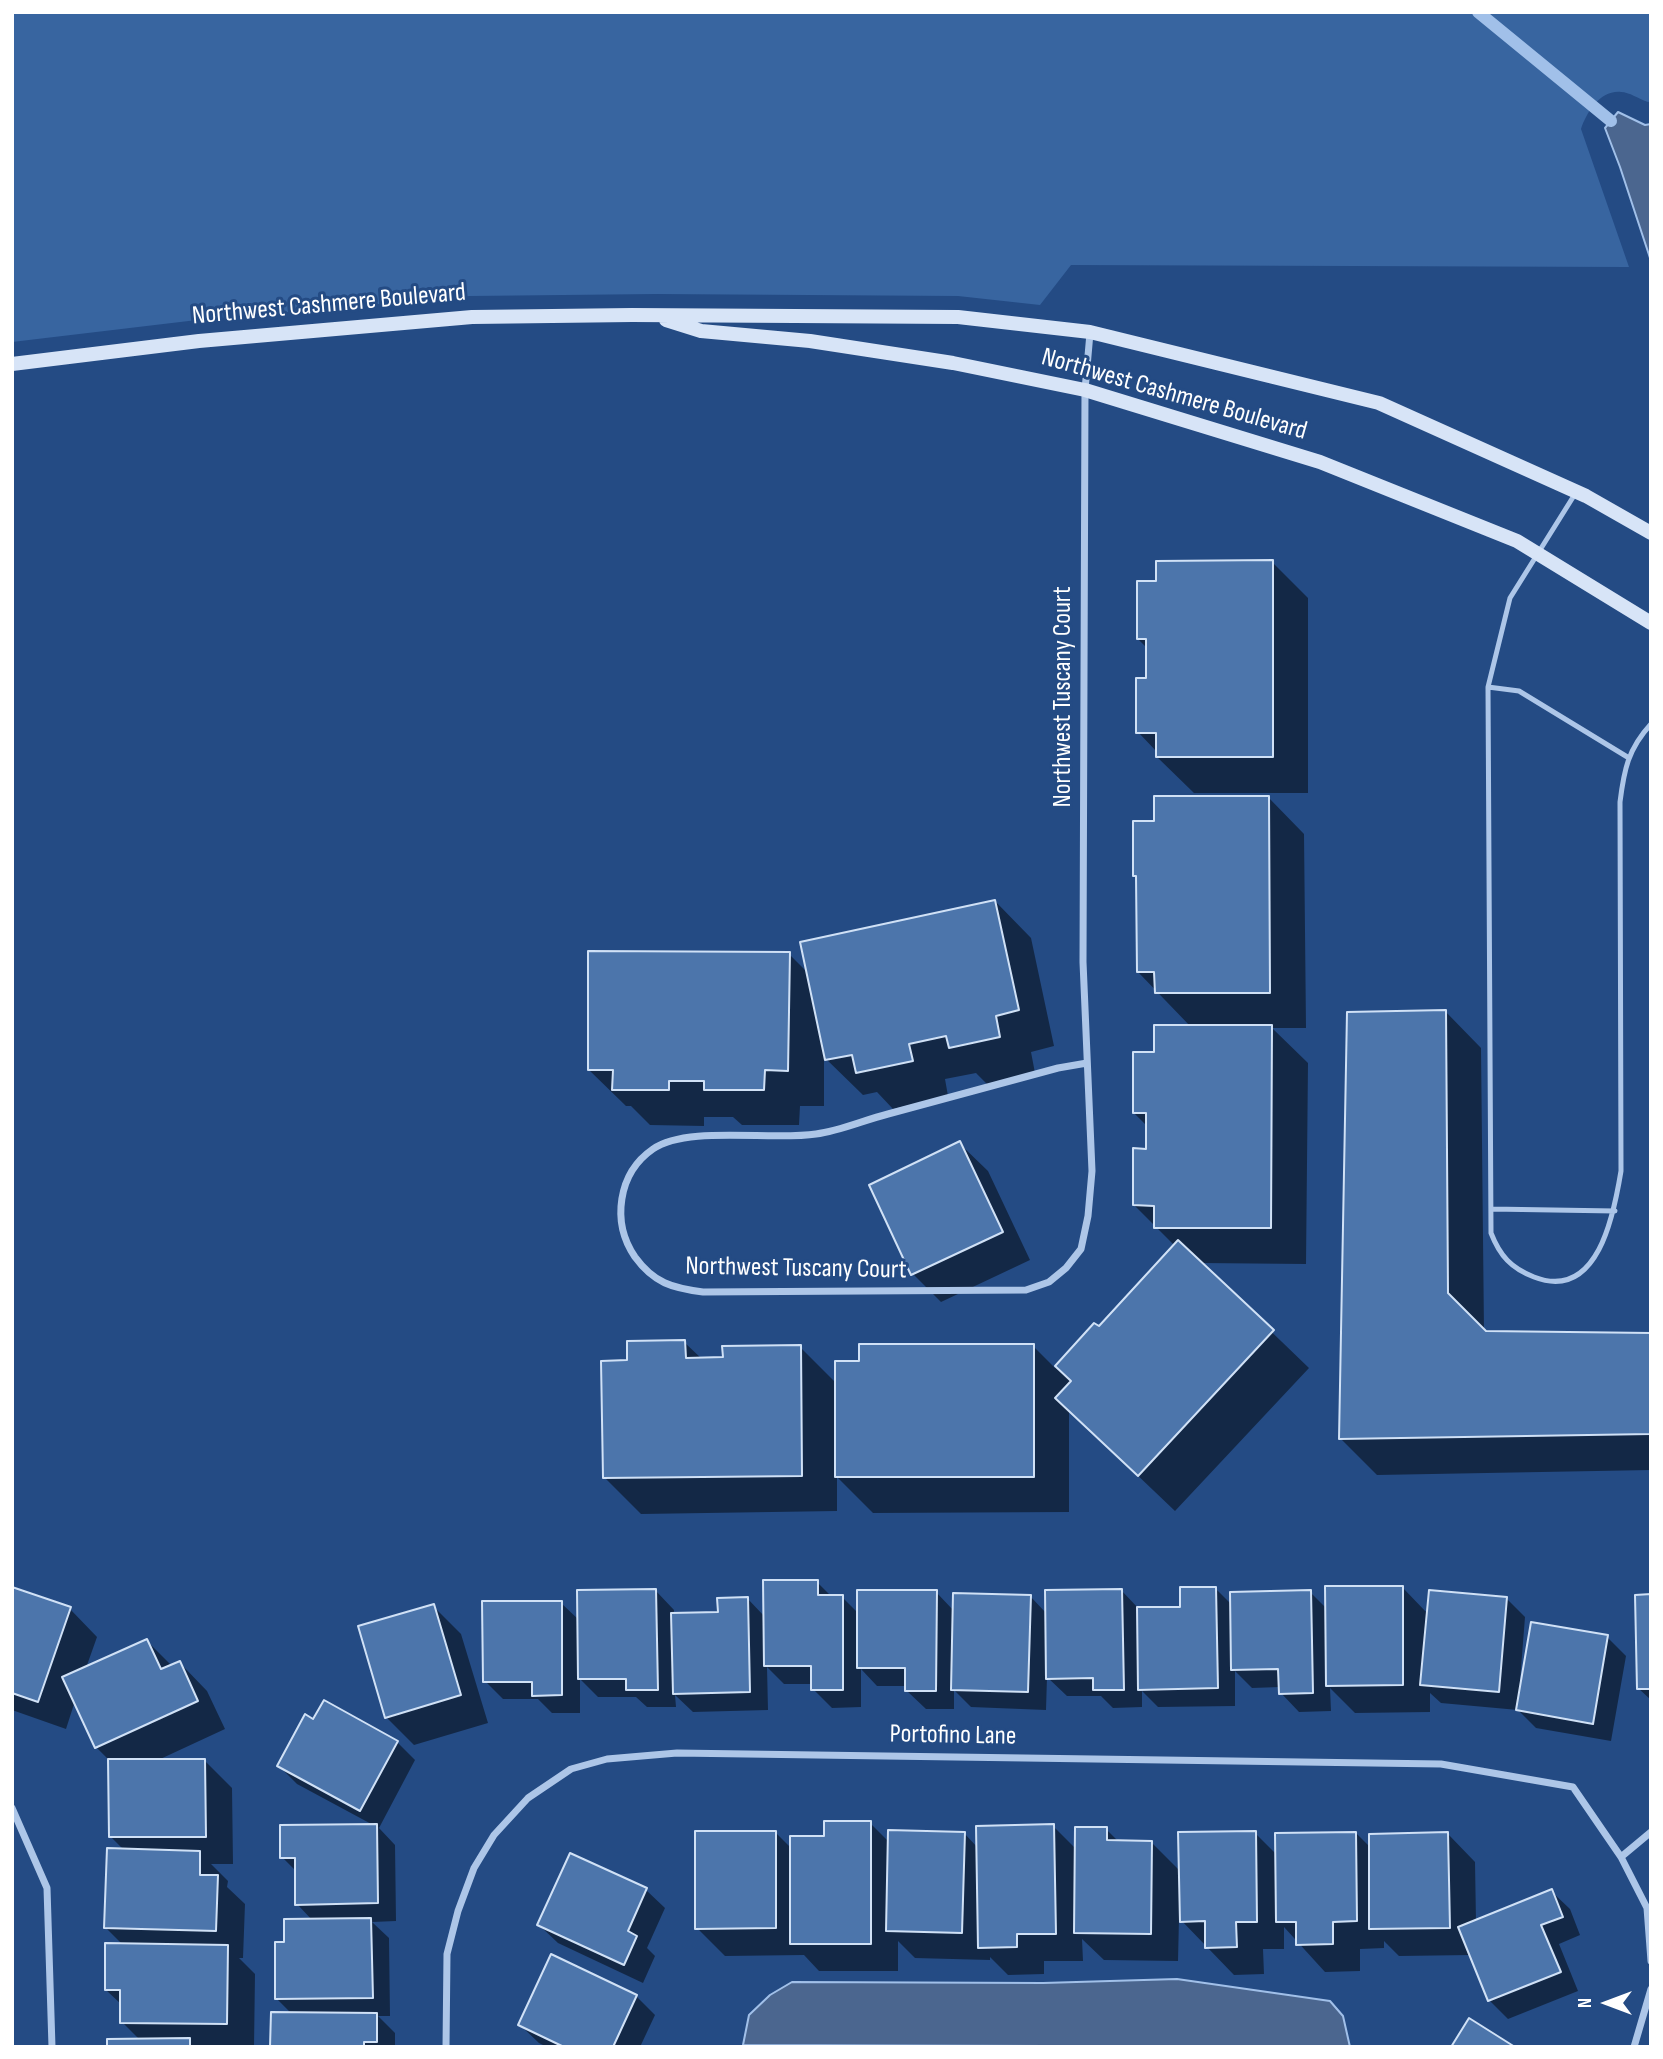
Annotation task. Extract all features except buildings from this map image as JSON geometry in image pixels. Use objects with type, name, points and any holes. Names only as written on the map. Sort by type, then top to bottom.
[{"type":"street","name":"Northwest Cashmere Boulevard","points":[[652,315],[701,331],[810,341],[953,363],[1085,390],[1320,462],[1517,541],[1651,623]]},
{"type":"street","name":"Northwest Cashmere Boulevard","points":[[12,364],[199,341],[472,317],[958,317],[1090,332],[1379,402],[1576,492],[1651,533]]},
{"type":"street","name":"Northwest Tuscany Court","points":[[1087,1063],[1058,1068],[818,1134],[684,1137],[655,1147],[636,1163],[624,1185],[620,1211],[624,1237],[635,1257],[652,1276],[674,1289],[703,1292],[1026,1290],[1049,1282],[1066,1268],[1081,1249],[1088,1216],[1092,1171],[1083,962],[1085,390],[1090,332]]},
{"type":"street","name":"Portofino Lane","points":[[446,2047],[447,1954],[458,1911],[474,1868],[494,1835],[528,1798],[571,1769],[607,1759],[677,1753],[1441,1764],[1573,1787],[1621,1857],[1649,1907],[1651,1961]]},
{"type":"street","points":[[12,1808],[47,1888],[52,2047]]},
{"type":"street","points":[[1621,1857],[1651,1832]]},
{"type":"street","points":[[1634,2047],[1651,1989]]},
{"type":"lane","points":[[1576,492],[1510,598],[1488,687],[1491,1233],[1499,1253],[1522,1273],[1544,1281],[1568,1279],[1584,1271],[1603,1240],[1615,1211],[1621,1171],[1620,802],[1624,770],[1637,739],[1651,724]]},
{"type":"lane","points":[[1488,687],[1519,691],[1629,758]]},
{"type":"lane","points":[[1491,1209],[1615,1211]]},
{"type":"shaded area","points":[[12,12],[1651,12],[1651,101],[1624,92],[1613,92],[1595,103],[1581,129],[1629,267],[1071,265],[1040,305],[958,296],[470,296],[197,320],[12,342]]},
{"type":"shaded area","points":[[1618,112],[1645,125],[1651,124],[1651,261],[1605,128]]},
{"type":"shaded area","points":[[1177,1979],[1330,2001],[1343,2016],[1350,2047],[743,2045],[749,2015],[770,1995],[792,1982],[1043,1983]]},
{"type":"waterway","points":[[1478,12],[1611,121]]}]
